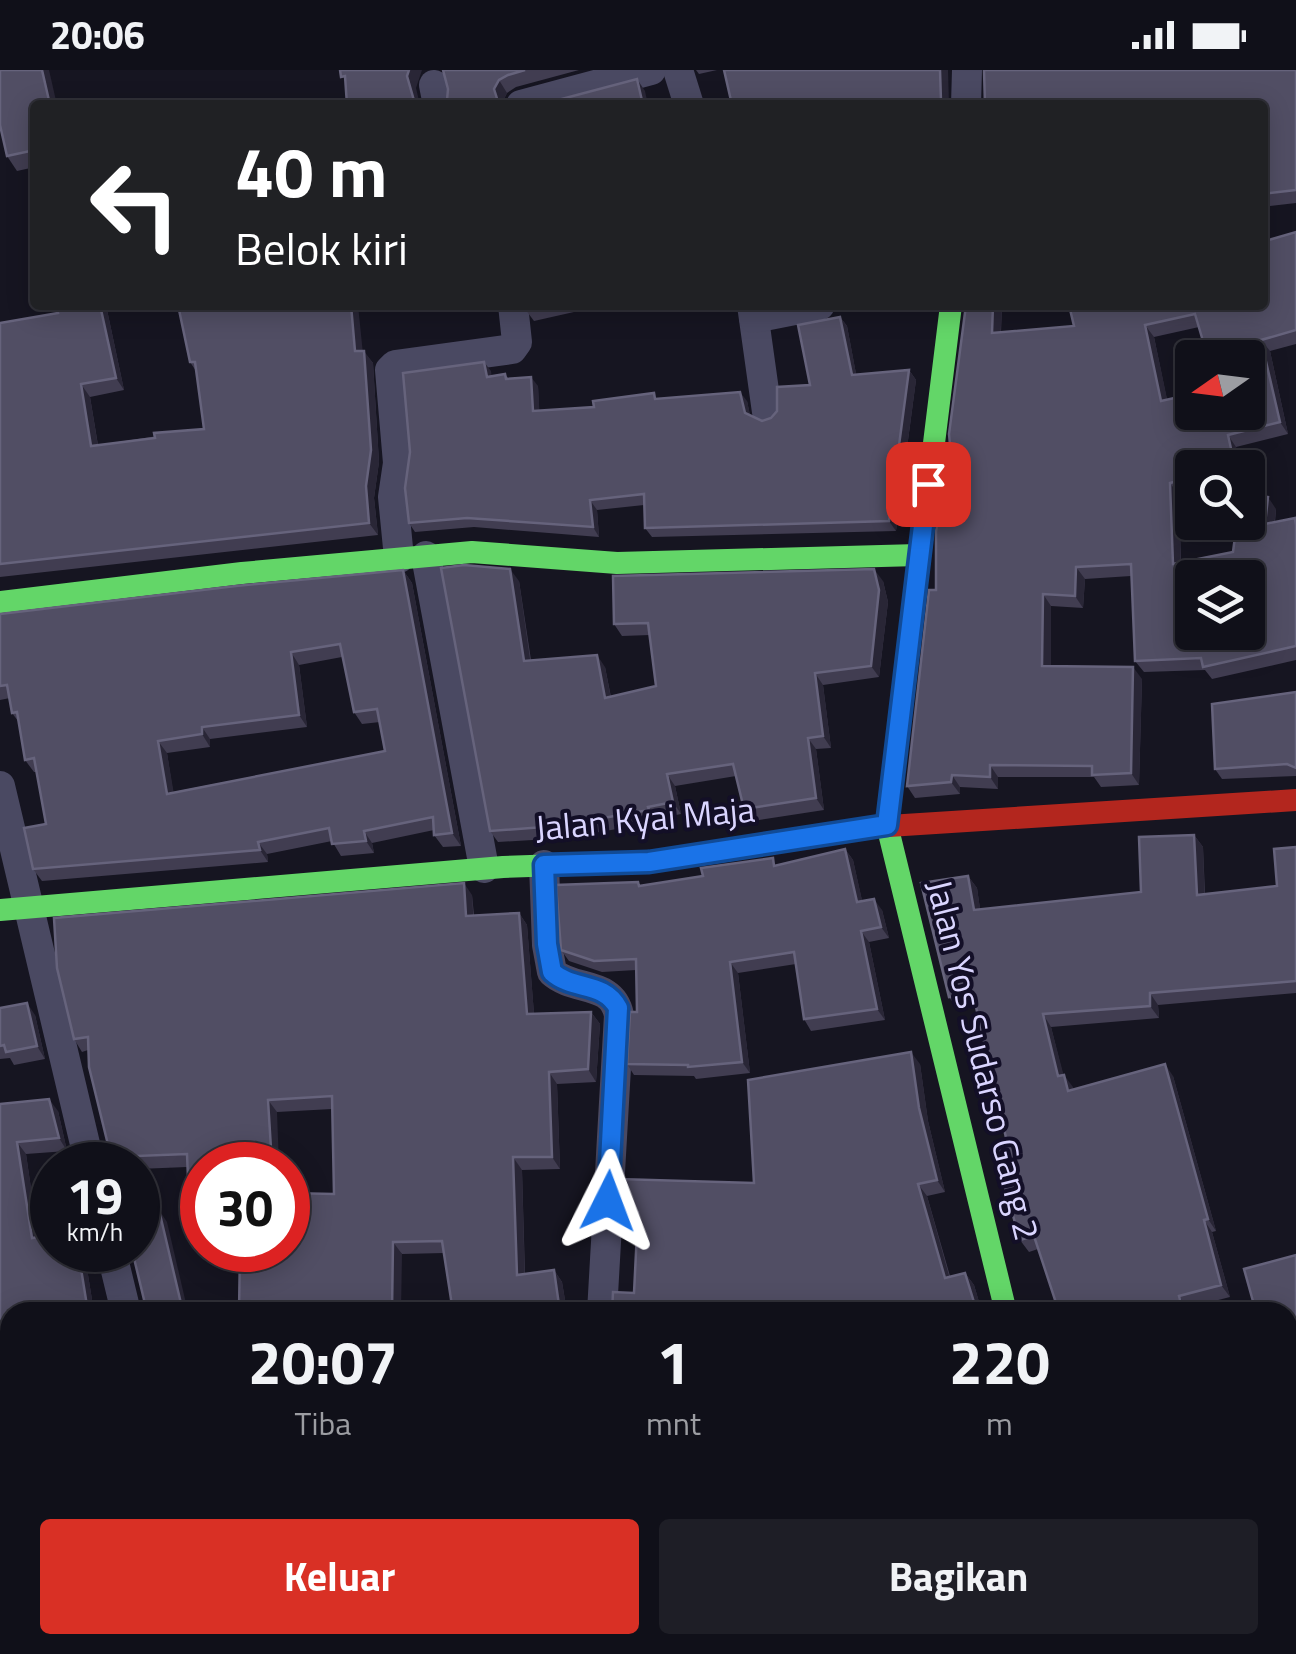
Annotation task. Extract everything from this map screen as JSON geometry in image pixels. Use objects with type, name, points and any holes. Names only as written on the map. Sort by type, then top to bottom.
[{"type":"street","points":[[540,100],[651,70]]},
{"type":"street","points":[[678,70],[688,100]]},
{"type":"street","points":[[966,100],[967,70]]},
{"type":"street","points":[[484,868],[412,557],[393,497],[398,463],[390,370],[395,365],[512,350],[517,342],[513,310]]},
{"type":"street","points":[[887,825],[950,310]]},
{"type":"street","points":[[753,312],[767,412]]},
{"type":"street","points":[[0,602],[472,552],[616,562],[918,555]]},
{"type":"street","points":[[0,786],[14,908],[83,1142]]},
{"type":"street","name":"Jalan Kyai Maja","points":[[14,908],[484,868],[649,862],[887,825],[1296,800]]},
{"type":"street","name":"Jalan Yos Sudarso Gang 2","points":[[887,825],[1004,1302]]},
{"type":"street","points":[[544,865],[552,972],[568,982],[608,994],[619,1015],[603,1302]]},
{"type":"street","points":[[116,1272],[124,1302]]},
{"type":"building","points":[[0,70],[42,70],[49,100],[30,100],[30,151],[7,156],[0,125]]},
{"type":"building","points":[[340,70],[409,70],[407,76],[414,100],[347,100],[345,76],[341,77]]},
{"type":"building","points":[[443,70],[525,70],[499,80],[494,89],[497,100],[447,100]]},
{"type":"building","points":[[724,70],[940,70],[941,100],[731,100]]},
{"type":"building","points":[[984,70],[1296,70],[1296,190],[1268,193],[1268,100],[985,100]]},
{"type":"building","points":[[637,79],[642,100],[558,100]]},
{"type":"building","points":[[1296,232],[1296,330],[1261,340],[1203,340],[1195,314],[1145,325],[1161,401],[1175,398],[1175,430],[1248,430],[1228,435],[1231,450],[1175,450],[1175,482],[1170,483],[1175,650],[1265,650],[1265,560],[1193,560],[1233,552],[1235,540],[1265,540],[1265,524],[1295,518],[1296,646],[1203,667],[1201,658],[1135,661],[1131,564],[1076,567],[1075,596],[1043,594],[1042,666],[1133,667],[1131,773],[1092,775],[1092,766],[990,765],[990,777],[952,775],[951,782],[907,786],[929,590],[936,590],[936,532],[942,487],[954,488],[949,434],[965,310],[993,310],[992,333],[1074,326],[1070,310],[1268,310],[1268,240]]},
{"type":"building","points":[[57,310],[101,310],[116,378],[81,384],[91,446],[155,438],[154,433],[204,429],[195,362],[190,362],[179,310],[351,310],[355,351],[364,351],[371,450],[366,486],[369,523],[0,564],[0,323],[58,313]]},
{"type":"building","points":[[840,317],[852,375],[909,370],[889,521],[645,528],[644,494],[590,500],[593,527],[467,518],[409,523],[405,488],[410,452],[403,373],[484,362],[487,377],[531,377],[533,411],[594,407],[593,401],[654,393],[655,399],[740,392],[745,413],[762,421],[777,411],[777,387],[810,385],[798,325]]},
{"type":"building","points":[[1265,357],[1280,422],[1265,426]]},
{"type":"building","points":[[464,565],[510,569],[524,661],[597,655],[605,698],[656,686],[648,623],[614,624],[613,576],[874,569],[879,590],[871,666],[815,673],[823,736],[808,738],[816,798],[744,809],[733,764],[667,774],[673,802],[648,807],[649,810],[557,826],[490,831],[441,568]]},
{"type":"building","points":[[403,570],[452,833],[434,835],[433,817],[364,831],[366,841],[332,844],[329,828],[258,842],[260,850],[33,869],[24,828],[46,824],[34,758],[25,760],[17,712],[12,713],[7,685],[0,686],[0,614]],"holes":[[[340,644],[354,712],[377,709],[385,751],[167,794],[158,741],[202,734],[202,727],[299,715],[291,652]]]},
{"type":"building","points":[[1296,692],[1296,768],[1287,764],[1215,769],[1212,704]]},
{"type":"building","points":[[1194,835],[1197,895],[1277,886],[1274,849],[1296,847],[1296,981],[1150,993],[1150,1006],[1043,1014],[1058,1076],[1064,1075],[1068,1091],[1165,1064],[1208,1219],[1204,1220],[1221,1285],[1179,1296],[1180,1302],[1056,1302],[1034,1236],[1020,1240],[993,1146],[1007,1142],[973,994],[949,997],[921,883],[968,876],[974,910],[1141,892],[1139,837]]},
{"type":"building","points":[[845,849],[857,902],[874,899],[881,927],[861,931],[877,1009],[804,1019],[794,952],[730,962],[742,1062],[688,1067],[627,1064],[630,1012],[637,1012],[636,959],[594,961],[561,950],[556,885],[638,882],[639,886],[703,876],[701,868],[773,858],[774,866]]},
{"type":"building","points":[[464,883],[466,916],[519,913],[527,1014],[591,1012],[588,1069],[549,1072],[552,1157],[513,1157],[517,1275],[554,1270],[559,1302],[451,1302],[442,1241],[393,1242],[392,1302],[239,1302],[240,1272],[310,1272],[310,1193],[334,1194],[332,1096],[268,1100],[271,1142],[180,1142],[180,1154],[160,1155],[160,1142],[107,1142],[89,1067],[88,1037],[74,1039],[57,968],[54,918]]},
{"type":"building","points":[[27,1003],[37,1046],[6,1052],[4,1045],[0,1046],[0,1008]]},
{"type":"building","points":[[911,1052],[919,1108],[937,1180],[918,1184],[945,1278],[965,1273],[974,1302],[612,1302],[613,1292],[634,1293],[638,1212],[617,1211],[619,1179],[754,1183],[748,1080]]},
{"type":"building","points":[[49,1099],[59,1138],[17,1142],[30,1225],[30,1272],[82,1272],[86,1302],[0,1302],[0,1104]]},
{"type":"building","points":[[160,1214],[181,1302],[145,1302],[137,1272],[160,1272]]},
{"type":"building","points":[[1296,1255],[1296,1302],[1253,1302],[1244,1269]]},
{"type":"traffic: fast","points":[[950,310],[887,825],[1004,1302]]},
{"type":"traffic: fast","points":[[0,602],[242,573],[472,552],[617,563],[918,555]]},
{"type":"traffic: fast","points":[[0,910],[503,867],[649,862],[873,827]]},
{"type":"traffic: jam","points":[[873,827],[1296,800]]},
{"type":"route","points":[[608,1201],[618,1008],[608,994],[561,980],[552,972],[544,865],[649,862],[887,825],[928,484]]}]
